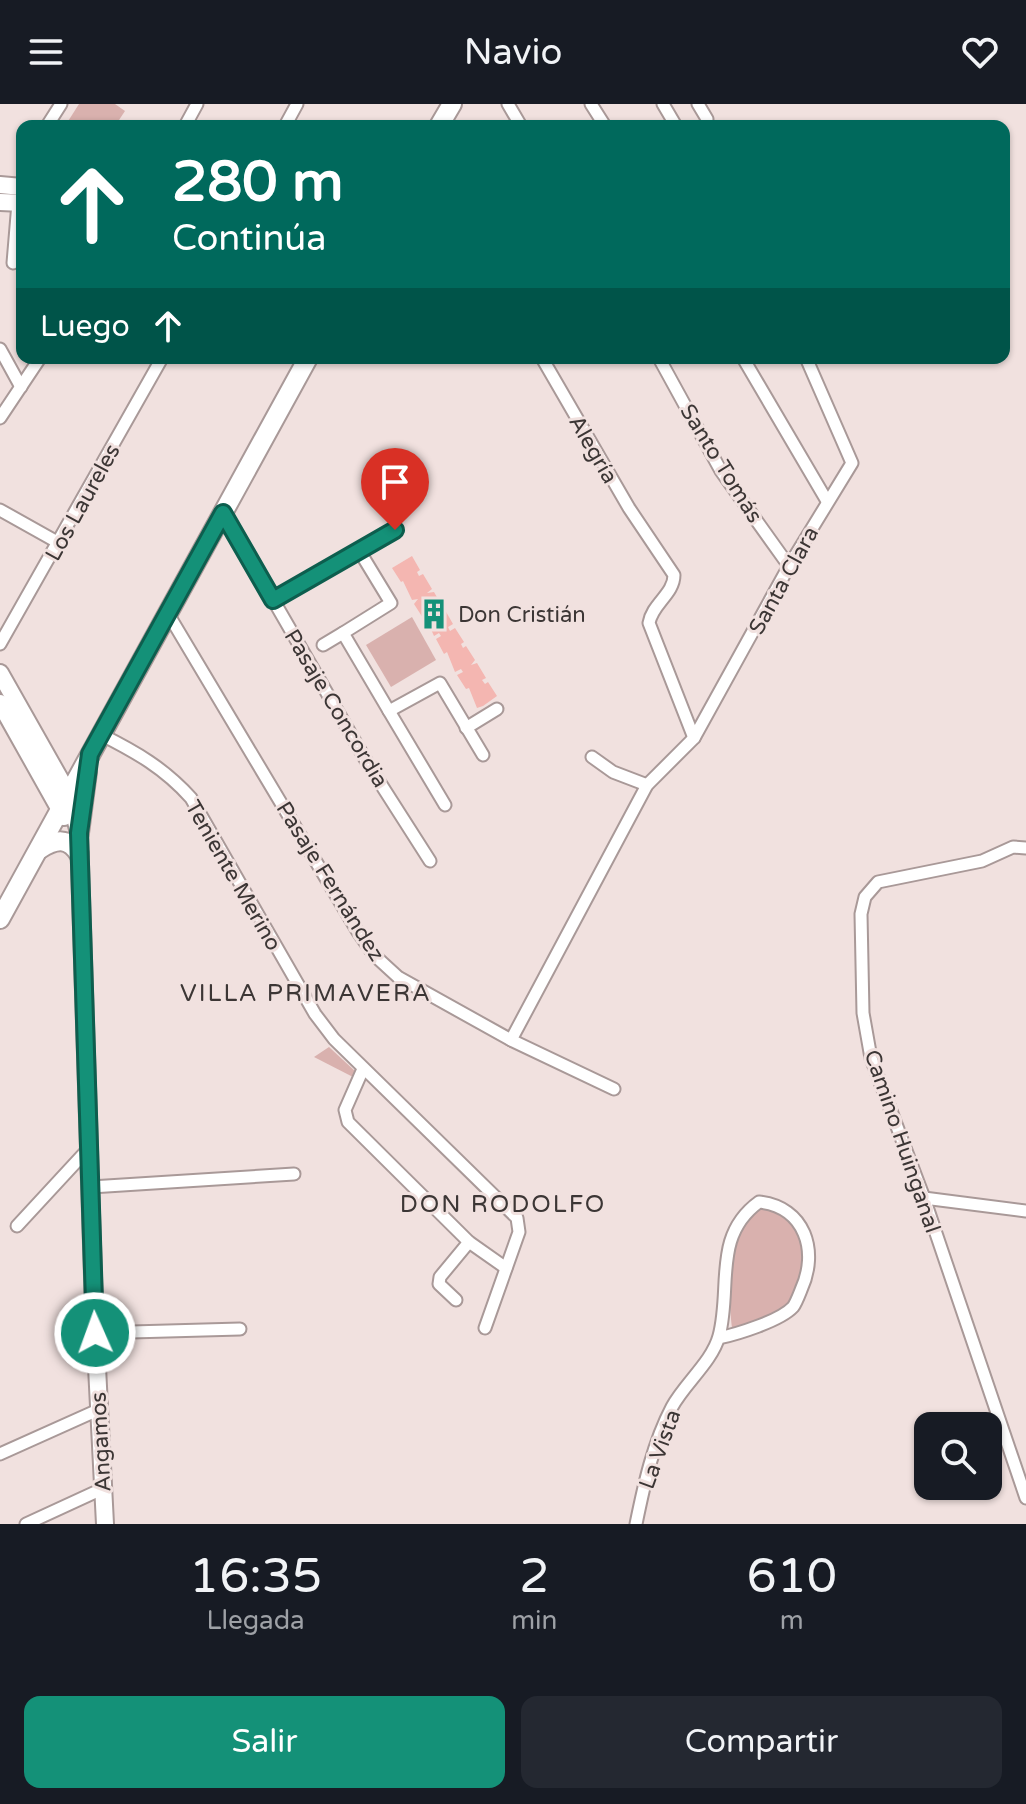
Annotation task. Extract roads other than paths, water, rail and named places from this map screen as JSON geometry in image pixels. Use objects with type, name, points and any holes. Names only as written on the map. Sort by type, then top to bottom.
[{"type":"main road","points":[[0,919],[305,364]]},
{"type":"main road","points":[[79,833],[90,754]]},
{"type":"main road","points":[[40,849],[63,840],[71,843],[79,854]]},
{"type":"street","points":[[698,104],[707,119]]},
{"type":"street","points":[[13,263],[16,239]]},
{"type":"street","points":[[0,349],[21,387]]},
{"type":"street","points":[[0,418],[36,364]]},
{"type":"street","name":"Los Laureles","points":[[0,644],[159,364]]},
{"type":"street","name":"Alegría","points":[[545,364],[629,508],[674,575],[674,582],[651,611],[649,623],[694,738]]},
{"type":"street","name":"Santo Tomás","points":[[662,364],[721,471],[789,566]]},
{"type":"street","points":[[747,364],[827,501]]},
{"type":"street","name":"Santa Clara","points":[[511,1040],[647,785],[694,738],[789,566],[852,463],[809,364]]},
{"type":"street","points":[[0,510],[59,543]]},
{"type":"street","name":"Pasaje Concordia","points":[[223,513],[368,764],[430,861]]},
{"type":"street","points":[[273,600],[395,530]]},
{"type":"street","points":[[323,645],[391,603],[360,552]]},
{"type":"street","name":"Pasaje Fernández","points":[[167,612],[374,955],[398,977],[511,1040],[614,1089]]},
{"type":"street","points":[[343,633],[445,805]]},
{"type":"street","points":[[0,673],[79,833]]},
{"type":"street","points":[[389,711],[440,683],[483,755]]},
{"type":"street","points":[[0,703],[65,803]]},
{"type":"street","points":[[466,728],[497,709]]},
{"type":"street","name":"Teniente Merino","points":[[100,734],[169,773],[191,798],[315,1014],[363,1069],[512,1211],[520,1225],[506,1268]]},
{"type":"street","points":[[592,757],[613,772],[647,785]]},
{"type":"street","name":"Angamos","points":[[79,833],[95,1333],[105,1524]]},
{"type":"street","name":"Camino Huinganal","points":[[1026,848],[1013,847],[982,861],[878,882],[865,897],[861,914],[863,1013],[871,1058],[924,1198],[1026,1498]]},
{"type":"street","points":[[363,1069],[345,1110],[348,1122],[469,1242],[506,1268],[485,1328]]},
{"type":"street","points":[[17,1226],[90,1146]]},
{"type":"street","points":[[91,1187],[294,1174]]},
{"type":"street","points":[[924,1198],[1026,1211]]},
{"type":"street","points":[[759,1202],[775,1204],[790,1212],[807,1234],[810,1255],[806,1279],[793,1307],[740,1333],[719,1338],[724,1263],[731,1234],[743,1215],[759,1202]]},
{"type":"street","points":[[456,1300],[439,1281],[441,1273],[469,1242]]},
{"type":"street","points":[[95,1333],[240,1329]]},
{"type":"street","name":"La Vista","points":[[636,1524],[654,1455],[672,1407],[719,1338]]},
{"type":"street","points":[[0,1454],[98,1410]]},
{"type":"street","points":[[26,1524],[102,1489]]},
{"type":"place","name":"Don Cristián","points":[[434,614]]},
{"type":"district","name":"VILLA PRIMAVERA","points":[[306,993]]},
{"type":"district","name":"DON RODOLFO","points":[[503,1204]]}]
